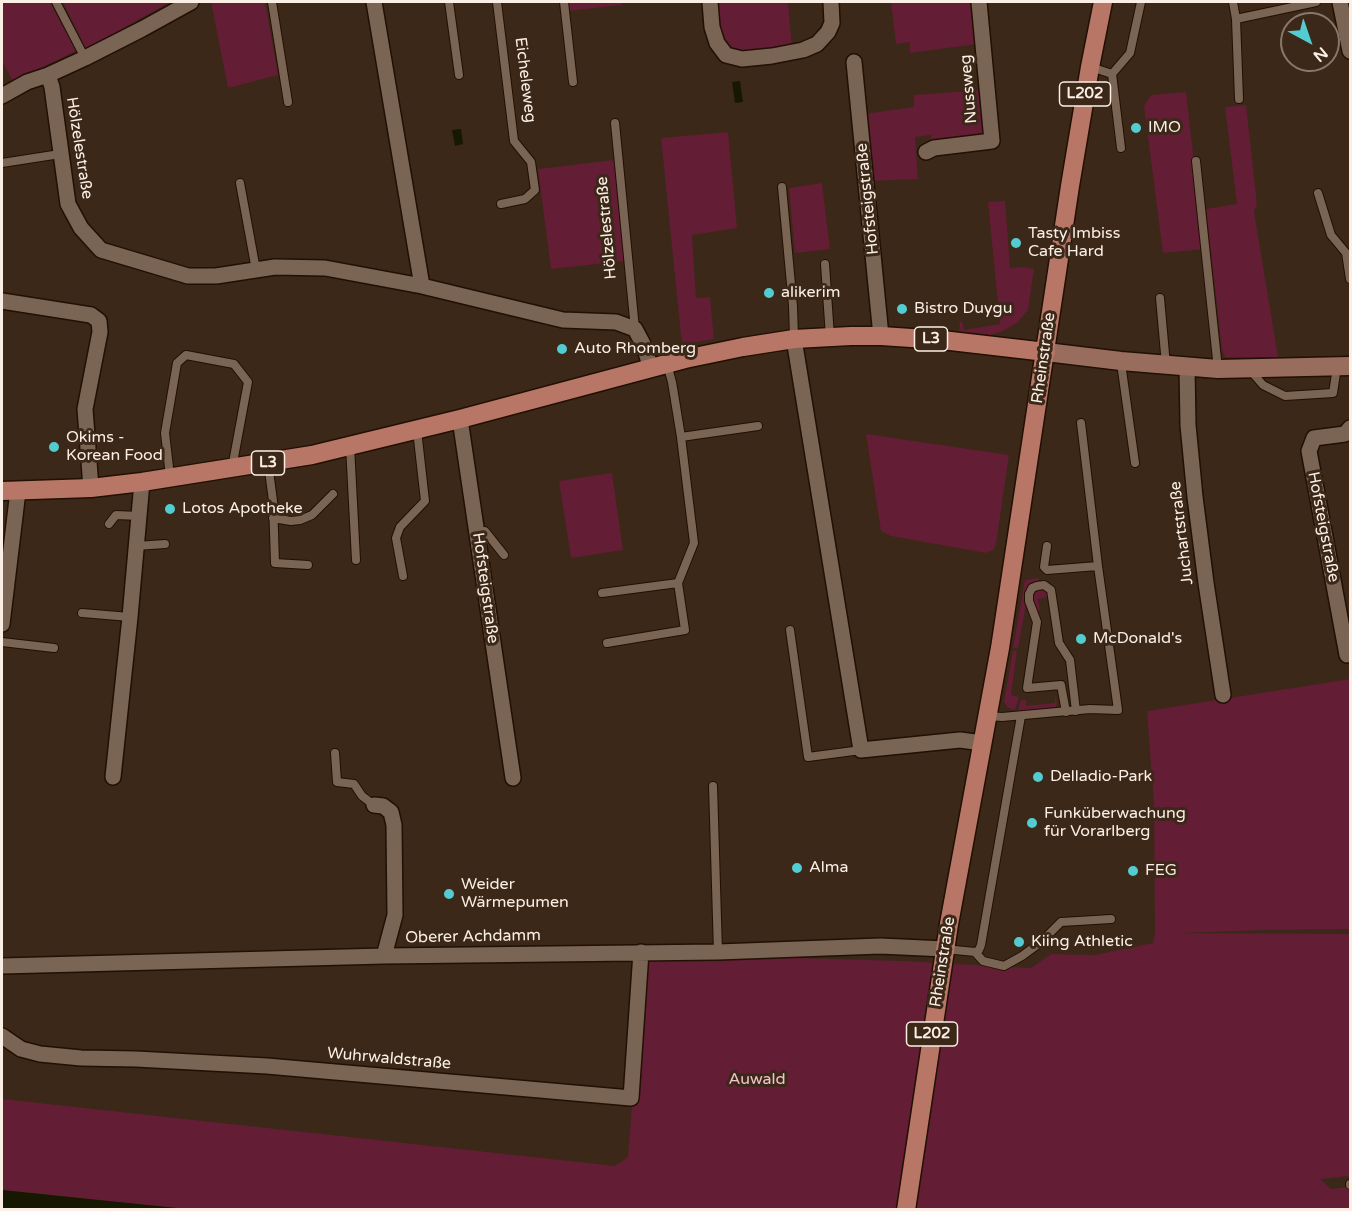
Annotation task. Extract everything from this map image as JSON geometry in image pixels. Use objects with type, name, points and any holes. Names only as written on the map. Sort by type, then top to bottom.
[{"type":"main road","name":"Rheinstraße","points":[[906,1209],[945,949],[1000,648],[1070,186],[1102,2]]},
{"type":"main road","name":"L3","points":[[10,491],[91,488],[268,463],[350,447],[659,366],[742,347],[794,339],[881,336],[942,340],[1046,352]]},
{"type":"main road","points":[[1046,352],[1218,369],[1347,367]]},
{"type":"street","points":[[2,96],[27,82],[86,58],[191,2]]},
{"type":"street","points":[[374,2],[422,286]]},
{"type":"street","points":[[710,2],[712,27],[717,43],[726,55],[742,59],[803,50],[817,44],[828,32],[832,22],[831,2]]},
{"type":"street","name":"Nussweg","points":[[926,152],[934,148],[992,141],[979,2]]},
{"type":"street","points":[[1340,2],[1350,51]]},
{"type":"street","name":"Hofsteigstraße","points":[[854,62],[881,336]]},
{"type":"street","name":"Hölzelestraße","points":[[48,75],[52,87],[68,204],[81,228],[101,250],[188,276],[216,276],[275,267],[325,268],[422,286],[563,320],[616,322],[635,329],[659,366]]},
{"type":"street","points":[[2,301],[91,315],[99,321],[100,332],[85,409],[91,488]]},
{"type":"street","points":[[794,339],[861,750],[960,740],[983,743]]},
{"type":"street","name":"Juchartstraße","points":[[1187,367],[1188,425],[1195,497],[1223,695]]},
{"type":"street","name":"Hofsteigstraße","points":[[460,419],[513,778]]},
{"type":"street","name":"Hofsteigstraße","points":[[1347,655],[1309,451],[1314,438],[1344,434],[1350,428]]},
{"type":"street","points":[[113,777],[130,617],[141,482]]},
{"type":"street","points":[[2,624],[11,530],[10,491]]},
{"type":"street","points":[[374,805],[383,806],[391,812],[394,825],[395,915],[384,956]]},
{"type":"street","name":"Oberer Achdamm","points":[[2,966],[384,956],[718,952],[880,946],[945,949]]},
{"type":"street","name":"Wuhrwaldstraße","points":[[2,1036],[21,1049],[40,1054],[81,1058],[267,1066],[631,1098],[641,952]]},
{"type":"lane","points":[[56,2],[86,58]]},
{"type":"lane","points":[[272,2],[288,102]]},
{"type":"lane","points":[[449,2],[459,75]]},
{"type":"lane","name":"Eicheleweg","points":[[497,2],[514,141],[531,162],[535,190],[525,199],[501,204]]},
{"type":"lane","points":[[564,2],[573,82]]},
{"type":"lane","points":[[1120,148],[1112,74],[1130,53],[1141,2]]},
{"type":"lane","points":[[1233,2],[1237,19],[1239,99]]},
{"type":"lane","points":[[1237,19],[1316,2]]},
{"type":"lane","points":[[1090,67],[1112,74]]},
{"type":"lane","name":"Hölzelestraße","points":[[615,123],[635,329]]},
{"type":"lane","points":[[2,163],[60,154]]},
{"type":"lane","points":[[1196,161],[1218,369]]},
{"type":"lane","points":[[240,183],[256,270]]},
{"type":"lane","points":[[782,187],[794,306],[794,339]]},
{"type":"lane","points":[[1318,193],[1331,235],[1346,253],[1350,279]]},
{"type":"lane","points":[[825,264],[830,337]]},
{"type":"lane","points":[[1160,298],[1166,365]]},
{"type":"lane","points":[[170,478],[165,433],[177,363],[186,355],[234,364],[248,382],[232,469]]},
{"type":"lane","points":[[1120,361],[1135,463]]},
{"type":"lane","points":[[607,643],[685,630],[678,583],[694,543],[672,382],[659,366]]},
{"type":"lane","points":[[1249,369],[1263,386],[1285,396],[1333,393],[1347,367]]},
{"type":"lane","points":[[988,716],[1021,716],[1090,709],[1118,710],[1081,423]]},
{"type":"lane","points":[[681,437],[758,426]]},
{"type":"lane","points":[[403,576],[396,538],[400,526],[425,501],[417,430]]},
{"type":"lane","points":[[350,447],[356,560]]},
{"type":"lane","points":[[268,463],[273,501],[275,563],[308,565]]},
{"type":"lane","points":[[273,518],[300,520],[312,515],[333,494]]},
{"type":"lane","points":[[109,524],[116,515],[139,516]]},
{"type":"lane","points":[[476,532],[485,531],[504,555]]},
{"type":"lane","points":[[136,546],[165,544]]},
{"type":"lane","points":[[1047,546],[1044,567],[1047,570],[1098,566]]},
{"type":"lane","points":[[602,593],[678,583]]},
{"type":"lane","points":[[1066,712],[1061,685],[1027,688],[1037,622],[1029,601],[1029,592],[1037,586],[1046,585],[1051,590],[1059,643],[1070,660],[1076,711]]},
{"type":"lane","points":[[82,613],[130,617]]},
{"type":"lane","points":[[790,630],[808,757],[861,750]]},
{"type":"lane","points":[[2,642],[54,648]]},
{"type":"lane","points":[[945,949],[975,952],[981,945],[1021,716]]},
{"type":"lane","points":[[335,753],[337,782],[354,784],[362,796],[374,805]]},
{"type":"lane","points":[[713,786],[718,952]]},
{"type":"lane","points":[[975,952],[983,961],[1004,966],[1041,942],[1061,922],[1111,919]]},
{"type":"green space","points":[[2,2],[50,2],[76,51],[13,81],[2,61]]},
{"type":"green space","points":[[63,2],[170,2],[86,49]]},
{"type":"green space","points":[[211,2],[265,2],[278,75],[228,88]]},
{"type":"green space","points":[[567,2],[623,2],[621,5],[568,11]]},
{"type":"green space","points":[[713,2],[788,2],[792,48],[738,54],[725,46],[717,34]]},
{"type":"green space","points":[[891,2],[974,2],[977,44],[910,53],[910,42],[896,44]]},
{"type":"green space","points":[[984,90],[985,131],[980,137],[931,145],[931,135],[915,137],[918,179],[870,181],[864,114],[914,107],[914,95]]},
{"type":"green space","points":[[1186,92],[1204,249],[1163,253],[1144,106],[1151,95]]},
{"type":"green space","points":[[1246,105],[1257,204],[1254,212],[1278,357],[1225,357],[1222,349],[1206,209],[1237,204],[1225,107]]},
{"type":"green space","points":[[728,132],[737,228],[692,235],[696,298],[710,297],[714,339],[682,345],[661,138]]},
{"type":"green space","points":[[614,160],[624,261],[551,269],[538,169]]},
{"type":"green space","points":[[822,183],[830,249],[795,253],[789,188]]},
{"type":"green space","points":[[1005,201],[1010,268],[1034,269],[1028,310],[1017,323],[1001,332],[990,335],[959,332],[962,321],[964,330],[1000,324],[988,202]]},
{"type":"green space","points":[[866,434],[1009,455],[996,544],[993,550],[986,553],[891,536],[881,531]]},
{"type":"green space","points":[[612,473],[623,550],[571,558],[559,481]]},
{"type":"green space","points":[[1038,578],[1038,581],[1031,583],[1027,589],[1018,648],[1013,648],[1025,580]]},
{"type":"green space","points":[[1042,589],[1048,593],[1049,597],[1038,599],[1040,610],[1037,611],[1032,596],[1035,591]]},
{"type":"green space","points":[[1013,651],[1017,651],[1011,695],[1019,697],[1015,710],[1007,707],[1004,701]]},
{"type":"green space","name":"Auwald","points":[[1350,679],[1350,929],[1179,933],[1350,934],[1350,1176],[1320,1179],[1331,1189],[1350,1187],[1350,1209],[186,1209],[2,1190],[2,1099],[615,1166],[628,1157],[644,956],[690,955],[902,961],[1031,968],[1051,954],[1095,955],[1153,943],[1155,933],[1154,804],[1147,711]]},
{"type":"green space","points":[[1055,694],[1057,704],[1055,709],[1020,712],[1018,710],[1021,700],[1026,700],[1026,706],[1055,703]]},
{"type":"shaded area","points":[[740,81],[743,102],[735,103],[732,82]]},
{"type":"shaded area","points":[[461,129],[463,144],[455,146],[452,130]]},
{"type":"shaded area","points":[[2,1190],[11,1191],[186,1209],[2,1209]]},
{"type":"place","name":"IMO","points":[[1136,128]]},
{"type":"place","name":"Tasty Imbiss Cafe Hard","points":[[1016,243]]},
{"type":"place","name":"alikerim","points":[[769,293]]},
{"type":"place","name":"Bistro Duygu","points":[[902,309]]},
{"type":"place","name":"Auto Rhomberg","points":[[562,349]]},
{"type":"place","name":"Okims - Korean Food","points":[[54,447]]},
{"type":"place","name":"Lotos Apotheke","points":[[170,509]]},
{"type":"place","name":"McDonald's","points":[[1081,639]]},
{"type":"place","name":"Delladio-Park","points":[[1038,777]]},
{"type":"place","name":"Funküberwachung für Vorarlberg","points":[[1032,823]]},
{"type":"place","name":"Alma","points":[[797,868]]},
{"type":"place","name":"FEG","points":[[1133,871]]},
{"type":"place","name":"Weider Wärmepumen","points":[[449,894]]},
{"type":"place","name":"Kiing Athletic","points":[[1019,942]]}]
